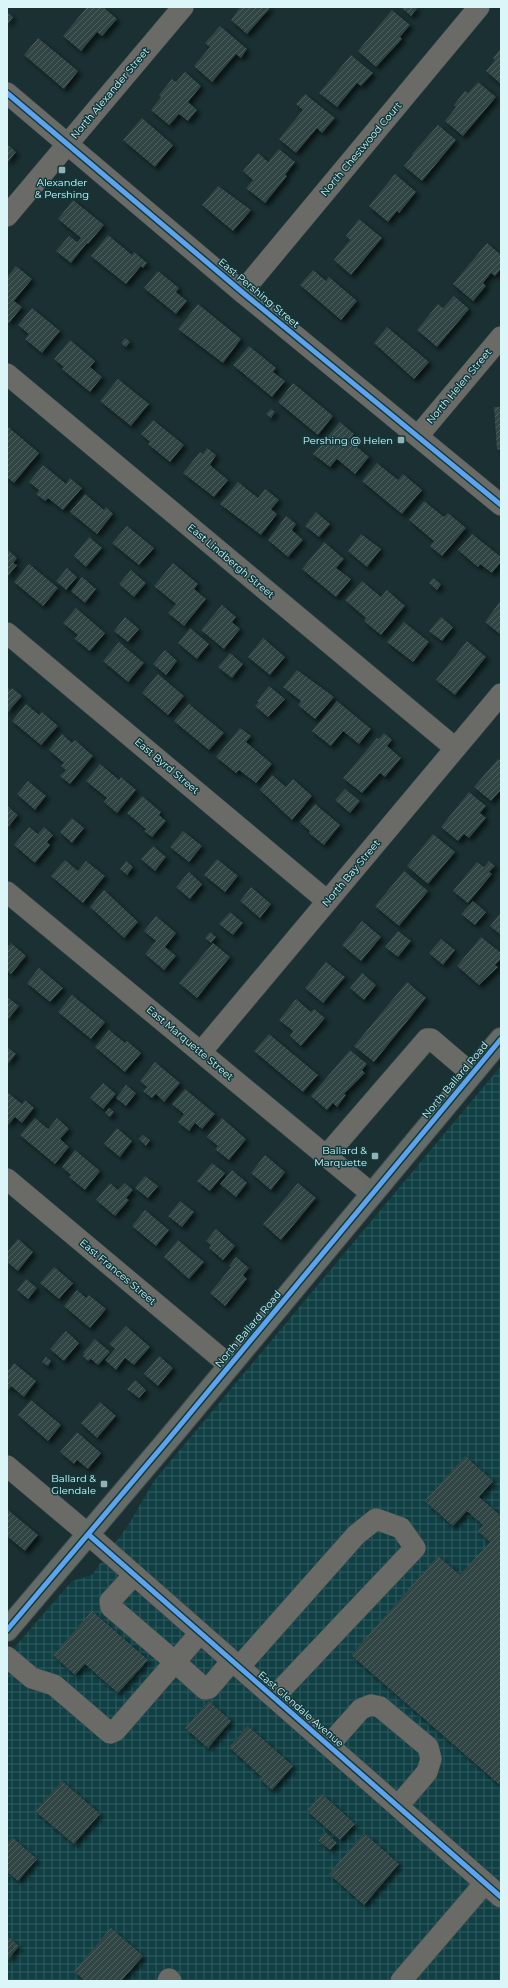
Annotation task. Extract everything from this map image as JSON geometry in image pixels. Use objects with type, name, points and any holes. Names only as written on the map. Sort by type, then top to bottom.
[{"type":"main road","name":"North Ballard Road","points":[[7,1630],[89,1535],[501,1039]]},
{"type":"street","name":"North Alexander Street","points":[[7,216],[182,7]]},
{"type":"street","name":"North Chestwood Court","points":[[242,292],[479,7]]},
{"type":"street","name":"East Pershing Street","points":[[7,93],[242,292],[501,505]]},
{"type":"street","name":"North Helen Street","points":[[418,436],[501,337]]},
{"type":"street","name":"East Lindbergh Street","points":[[7,374],[455,748]]},
{"type":"street","name":"East Byrd Street","points":[[7,632],[327,901]]},
{"type":"street","name":"North Bay Street","points":[[201,1052],[501,694]]},
{"type":"street","name":"East Marquette Street","points":[[7,892],[372,1194]]},
{"type":"street","points":[[326,1156],[427,1039],[431,1039],[472,1074]]},
{"type":"street","name":"East Frances Street","points":[[7,1179],[229,1365]]},
{"type":"street","name":"East Glendale Avenue","points":[[7,1466],[89,1535],[501,1897]]},
{"type":"street","points":[[134,1575],[110,1601],[111,1607],[205,1688],[209,1688],[236,1664],[356,1535],[376,1519],[401,1528],[415,1548],[274,1697]]},
{"type":"street","points":[[7,1657],[32,1678],[54,1685],[110,1733],[115,1731],[200,1632]]},
{"type":"street","points":[[329,1745],[362,1709],[371,1705],[380,1707],[428,1747],[431,1759],[426,1772],[398,1806]]},
{"type":"street","points":[[401,1981],[485,1883]]},
{"type":"street","points":[[168,1981],[169,1979],[171,1981]]},
{"type":"shaded area","points":[[501,1066],[501,1981],[7,1981],[7,1656],[72,1581],[92,1575],[129,1524],[154,1481]]},
{"type":"building","points":[[87,7],[103,7],[117,19],[102,36],[97,32],[81,51],[63,36]]},
{"type":"building","points":[[240,7],[271,7],[247,34],[231,20]]},
{"type":"building","points":[[401,7],[418,7],[411,16]]},
{"type":"building","points":[[392,10],[410,25],[400,37],[402,39],[376,67],[358,51]]},
{"type":"building","points":[[7,12],[13,17],[7,25]]},
{"type":"building","points":[[220,26],[247,49],[241,58],[236,54],[212,82],[194,66],[210,47],[205,43]]},
{"type":"building","points":[[38,38],[78,71],[64,89],[24,55]]},
{"type":"building","points":[[501,48],[501,84],[486,71],[495,60],[493,58]]},
{"type":"building","points":[[351,55],[373,73],[361,86],[357,83],[337,107],[319,93]]},
{"type":"building","points":[[185,72],[201,86],[188,102],[197,110],[188,121],[179,114],[169,125],[151,110],[161,97],[159,95],[172,79],[176,82]]},
{"type":"building","points":[[478,82],[496,97],[463,136],[445,121],[456,107],[454,105],[465,91],[468,93]]},
{"type":"building","points":[[305,94],[335,118],[322,133],[317,128],[296,153],[279,139],[303,110],[296,104]]},
{"type":"building","points":[[142,118],[173,145],[155,167],[123,140]]},
{"type":"building","points":[[438,125],[456,140],[422,181],[404,166],[413,155],[412,154]]},
{"type":"building","points":[[7,144],[16,152],[7,163]]},
{"type":"building","points":[[279,149],[295,162],[285,175],[287,176],[265,203],[246,188],[253,180],[243,171],[258,153],[268,162]]},
{"type":"building","points":[[395,174],[416,192],[399,213],[397,211],[388,222],[369,206]]},
{"type":"building","points":[[218,186],[251,210],[233,231],[202,205]]},
{"type":"building","points":[[73,200],[104,225],[71,263],[56,251],[69,236],[77,242],[81,238],[58,219]]},
{"type":"building","points":[[359,219],[382,238],[351,275],[334,260],[350,240],[346,236]]},
{"type":"building","points":[[108,235],[132,255],[134,252],[147,263],[143,268],[141,266],[126,284],[91,256]]},
{"type":"building","points":[[487,243],[501,255],[501,269],[495,276],[491,273],[483,283],[486,286],[473,301],[453,284]]},
{"type":"building","points":[[16,266],[32,279],[14,301],[22,307],[9,323],[7,322],[7,277]]},
{"type":"building","points":[[313,270],[326,281],[329,277],[357,301],[341,320],[300,285]]},
{"type":"building","points":[[158,271],[179,288],[176,292],[187,301],[176,314],[144,288]]},
{"type":"building","points":[[454,296],[469,309],[437,347],[417,330],[438,304],[443,308]]},
{"type":"building","points":[[198,304],[241,339],[223,363],[178,329]]},
{"type":"building","points":[[32,308],[60,331],[42,353],[25,339],[29,334],[18,325]]},
{"type":"building","points":[[387,327],[429,362],[414,379],[374,343]]},
{"type":"building","points":[[125,338],[130,342],[126,347],[121,343]]},
{"type":"building","points":[[70,340],[95,361],[90,367],[102,377],[90,392],[62,369],[64,367],[54,359]]},
{"type":"building","points":[[249,346],[276,368],[273,372],[285,381],[272,397],[233,365]]},
{"type":"building","points":[[118,379],[149,404],[131,426],[100,401]]},
{"type":"building","points":[[293,383],[333,416],[318,435],[278,402]]},
{"type":"building","points":[[494,407],[501,407],[501,449],[497,450]]},
{"type":"building","points":[[271,409],[275,412],[271,418],[266,414]]},
{"type":"building","points":[[153,420],[184,445],[170,462],[148,444],[150,442],[141,434]]},
{"type":"building","points":[[340,422],[354,434],[349,440],[369,457],[355,474],[337,459],[330,467],[313,454]]},
{"type":"building","points":[[7,426],[39,453],[14,483],[7,477]]},
{"type":"building","points":[[207,448],[216,455],[210,465],[228,480],[214,497],[183,473],[200,452],[203,454]]},
{"type":"building","points":[[377,463],[398,480],[403,474],[422,490],[402,514],[362,481]]},
{"type":"building","points":[[43,465],[66,484],[70,478],[82,488],[63,510],[48,498],[45,501],[36,494],[39,490],[29,482]]},
{"type":"building","points":[[238,482],[258,498],[265,489],[279,500],[271,509],[277,514],[261,535],[220,504]]},
{"type":"building","points":[[85,494],[104,510],[106,507],[113,514],[97,534],[70,512]]},
{"type":"building","points":[[424,501],[444,517],[448,513],[466,528],[442,556],[430,546],[434,541],[409,520]]},
{"type":"building","points":[[316,512],[330,524],[319,537],[305,526]]},
{"type":"building","points":[[286,516],[296,524],[292,530],[303,540],[288,557],[268,540]]},
{"type":"building","points":[[127,526],[154,548],[139,565],[112,543]]},
{"type":"building","points":[[361,534],[381,549],[367,567],[348,551]]},
{"type":"building","points":[[472,534],[501,557],[501,562],[492,573],[480,564],[478,567],[458,550]]},
{"type":"building","points":[[89,537],[102,548],[86,567],[74,556]]},
{"type":"building","points":[[324,542],[344,559],[336,568],[351,579],[336,597],[302,569]]},
{"type":"building","points":[[7,549],[17,558],[13,563],[17,565],[7,577]]},
{"type":"building","points":[[173,563],[198,584],[194,589],[206,599],[184,626],[168,613],[176,604],[154,586]]},
{"type":"building","points":[[29,564],[58,588],[43,606],[14,582]]},
{"type":"building","points":[[67,568],[77,577],[66,590],[56,581]]},
{"type":"building","points":[[131,570],[146,583],[134,597],[119,584]]},
{"type":"building","points":[[82,577],[96,589],[85,603],[71,591]]},
{"type":"building","points":[[433,578],[441,584],[437,590],[429,583]]},
{"type":"building","points":[[362,581],[381,597],[387,590],[405,606],[381,635],[364,621],[366,618],[345,600]]},
{"type":"building","points":[[501,600],[501,635],[485,622]]},
{"type":"building","points":[[222,605],[236,617],[232,622],[240,629],[224,649],[201,630]]},
{"type":"building","points":[[76,608],[105,633],[90,651],[75,639],[78,635],[63,623]]},
{"type":"building","points":[[125,617],[139,629],[128,642],[114,631]]},
{"type":"building","points":[[441,617],[453,627],[442,641],[429,631]]},
{"type":"building","points":[[404,622],[429,642],[413,662],[387,642]]},
{"type":"building","points":[[190,628],[209,644],[197,659],[178,643]]},
{"type":"building","points":[[263,638],[285,657],[270,675],[248,657]]},
{"type":"building","points":[[467,641],[486,657],[455,695],[436,680]]},
{"type":"building","points":[[119,642],[144,663],[128,682],[103,661]]},
{"type":"building","points":[[165,650],[177,661],[166,675],[153,664]]},
{"type":"building","points":[[230,653],[243,664],[232,678],[218,667]]},
{"type":"building","points":[[297,670],[334,697],[315,719],[298,705],[301,701],[283,687]]},
{"type":"building","points":[[158,674],[184,696],[168,715],[142,693]]},
{"type":"building","points":[[269,686],[285,699],[268,717],[255,706],[259,702],[257,701]]},
{"type":"building","points":[[7,687],[10,690],[12,688],[22,696],[7,713]]},
{"type":"building","points":[[337,701],[371,729],[359,744],[343,731],[331,746],[312,731]]},
{"type":"building","points":[[26,704],[39,715],[42,712],[58,726],[41,745],[12,721]]},
{"type":"building","points":[[189,704],[224,733],[209,750],[174,721]]},
{"type":"building","points":[[240,728],[251,736],[246,742],[272,764],[256,783],[239,770],[236,773],[216,757]]},
{"type":"building","points":[[384,733],[392,740],[387,746],[401,758],[385,777],[380,773],[362,793],[343,778],[377,738],[379,739]]},
{"type":"building","points":[[62,734],[72,743],[75,740],[93,756],[70,784],[60,776],[66,770],[61,766],[64,763],[49,750]]},
{"type":"building","points":[[498,759],[501,761],[501,790],[491,801],[474,787]]},
{"type":"building","points":[[100,764],[119,780],[121,777],[136,790],[117,813],[104,802],[107,798],[86,781]]},
{"type":"building","points":[[272,775],[286,787],[293,779],[312,796],[292,820],[260,790]]},
{"type":"building","points":[[28,781],[46,796],[35,810],[17,794]]},
{"type":"building","points":[[345,789],[360,801],[350,813],[335,800]]},
{"type":"building","points":[[469,792],[486,806],[480,813],[486,818],[469,838],[464,834],[458,841],[441,827]]},
{"type":"building","points":[[142,796],[161,812],[159,815],[166,821],[152,837],[144,831],[146,829],[127,813]]},
{"type":"building","points":[[315,804],[340,825],[324,845],[309,833],[310,831],[300,822]]},
{"type":"building","points":[[7,806],[18,815],[7,828]]},
{"type":"building","points":[[72,818],[84,828],[72,843],[60,832]]},
{"type":"building","points":[[29,827],[38,834],[44,827],[53,835],[47,842],[50,845],[35,863],[14,845]]},
{"type":"building","points":[[183,831],[202,846],[189,862],[170,847]]},
{"type":"building","points":[[433,834],[455,852],[428,884],[407,866]]},
{"type":"building","points":[[153,846],[166,857],[155,871],[141,859]]},
{"type":"building","points":[[217,859],[238,876],[225,892],[204,875]]},
{"type":"building","points":[[65,860],[78,871],[86,861],[105,876],[83,903],[51,876]]},
{"type":"building","points":[[126,861],[133,867],[127,875],[120,869]]},
{"type":"building","points":[[489,861],[495,866],[489,872],[492,874],[468,903],[453,891],[477,862],[484,867]]},
{"type":"building","points":[[404,871],[428,891],[399,926],[375,906]]},
{"type":"building","points":[[189,872],[202,884],[190,899],[176,887]]},
{"type":"building","points":[[251,887],[271,904],[260,918],[240,901]]},
{"type":"building","points":[[104,890],[138,922],[124,938],[90,907]]},
{"type":"building","points":[[473,901],[486,912],[475,925],[461,914]]},
{"type":"building","points":[[230,912],[243,923],[233,935],[219,924]]},
{"type":"building","points":[[501,912],[501,935],[490,926]]},
{"type":"building","points":[[156,916],[176,933],[165,947],[176,956],[164,970],[145,954],[156,941],[144,931]]},
{"type":"building","points":[[362,921],[381,937],[361,961],[342,945]]},
{"type":"building","points":[[398,931],[411,941],[398,957],[385,947]]},
{"type":"building","points":[[210,932],[216,937],[211,943],[205,938]]},
{"type":"building","points":[[481,937],[501,953],[501,959],[495,965],[498,967],[479,985],[457,966]]},
{"type":"building","points":[[441,939],[455,950],[443,965],[429,953]]},
{"type":"building","points":[[11,943],[26,956],[11,974],[7,971],[7,944],[9,946]]},
{"type":"building","points":[[213,943],[230,957],[197,998],[179,983]]},
{"type":"building","points":[[326,962],[345,977],[323,1003],[305,988]]},
{"type":"building","points":[[39,968],[63,988],[50,1002],[27,983]]},
{"type":"building","points":[[362,973],[376,985],[364,1000],[350,988]]},
{"type":"building","points":[[407,982],[426,998],[374,1062],[354,1046]]},
{"type":"building","points":[[72,995],[105,1022],[91,1039],[58,1012]]},
{"type":"building","points":[[7,997],[19,1006],[7,1020]]},
{"type":"building","points":[[296,999],[311,1012],[314,1009],[325,1018],[301,1046],[290,1036],[293,1031],[279,1020]]},
{"type":"building","points":[[109,1030],[125,1043],[127,1041],[141,1053],[125,1072],[95,1047]]},
{"type":"building","points":[[269,1034],[318,1075],[303,1092],[254,1051]]},
{"type":"building","points":[[7,1047],[16,1054],[7,1065]]},
{"type":"building","points":[[350,1050],[367,1064],[362,1070],[365,1073],[344,1094],[346,1095],[337,1107],[333,1103],[327,1110],[311,1096]]},
{"type":"building","points":[[155,1062],[180,1083],[164,1102],[156,1094],[152,1098],[143,1091],[147,1087],[140,1081]]},
{"type":"building","points":[[103,1083],[116,1094],[103,1109],[90,1098]]},
{"type":"building","points":[[126,1085],[136,1093],[126,1106],[116,1098]]},
{"type":"building","points":[[185,1089],[215,1114],[202,1129],[195,1123],[189,1131],[178,1122],[184,1114],[172,1104]]},
{"type":"building","points":[[7,1092],[22,1104],[25,1100],[34,1108],[22,1123],[15,1117],[8,1125],[7,1124]]},
{"type":"building","points":[[109,1108],[114,1112],[110,1117],[105,1113]]},
{"type":"building","points":[[35,1118],[48,1129],[57,1118],[69,1129],[60,1139],[69,1147],[55,1164],[20,1135]]},
{"type":"building","points":[[222,1118],[246,1139],[229,1160],[215,1149],[218,1146],[207,1137]]},
{"type":"building","points":[[117,1128],[132,1141],[120,1157],[104,1144]]},
{"type":"building","points":[[143,1135],[150,1140],[146,1146],[139,1139]]},
{"type":"building","points":[[75,1150],[100,1171],[85,1190],[69,1177],[71,1175],[62,1167]]},
{"type":"building","points":[[265,1155],[285,1172],[271,1190],[251,1173]]},
{"type":"building","points":[[212,1163],[225,1173],[210,1191],[197,1181]]},
{"type":"building","points":[[232,1170],[247,1183],[236,1197],[220,1184]]},
{"type":"building","points":[[145,1176],[158,1186],[148,1198],[135,1188]]},
{"type":"building","points":[[110,1183],[118,1190],[125,1183],[133,1190],[126,1198],[129,1200],[115,1216],[96,1200]]},
{"type":"building","points":[[298,1183],[316,1198],[281,1240],[263,1224]]},
{"type":"building","points":[[180,1201],[194,1212],[182,1227],[168,1216]]},
{"type":"building","points":[[145,1210],[169,1230],[156,1246],[132,1226]]},
{"type":"building","points":[[216,1229],[235,1246],[223,1260],[209,1248],[211,1245],[206,1241]]},
{"type":"building","points":[[18,1239],[33,1252],[18,1271],[7,1262],[7,1252]]},
{"type":"building","points":[[178,1240],[204,1262],[189,1279],[164,1257]]},
{"type":"building","points":[[236,1257],[249,1268],[243,1275],[247,1279],[225,1306],[210,1293],[231,1267],[229,1266]]},
{"type":"building","points":[[54,1267],[73,1283],[59,1299],[40,1283]]},
{"type":"building","points":[[26,1279],[37,1288],[28,1299],[17,1290]]},
{"type":"building","points":[[77,1290],[86,1298],[89,1295],[106,1309],[90,1328],[64,1306]]},
{"type":"building","points":[[126,1326],[150,1347],[134,1365],[125,1358],[116,1370],[105,1360],[115,1349],[109,1344]]},
{"type":"building","points":[[66,1331],[79,1343],[64,1361],[50,1349]]},
{"type":"building","points":[[95,1339],[110,1352],[98,1365],[91,1359],[88,1361],[83,1356],[85,1354],[83,1353]]},
{"type":"building","points":[[159,1356],[173,1368],[158,1386],[144,1374]]},
{"type":"building","points":[[46,1357],[51,1361],[48,1366],[42,1362]]},
{"type":"building","points":[[14,1363],[36,1381],[24,1397],[11,1386],[7,1391],[7,1369],[9,1370]]},
{"type":"building","points":[[135,1380],[146,1390],[139,1398],[127,1389]]},
{"type":"building","points":[[31,1400],[61,1425],[48,1441],[18,1415]]},
{"type":"building","points":[[100,1402],[116,1416],[97,1438],[81,1423]]},
{"type":"building","points":[[77,1432],[101,1453],[88,1469],[77,1460],[74,1464],[60,1452]]},
{"type":"building","points":[[465,1456],[493,1481],[479,1497],[501,1516],[501,1786],[351,1655],[438,1556],[460,1575],[490,1542],[478,1531],[483,1525],[467,1511],[453,1526],[425,1501]]},
{"type":"building","points":[[7,1509],[38,1535],[25,1551],[7,1536]]},
{"type":"building","points":[[92,1611],[148,1660],[118,1693],[85,1664],[75,1675],[53,1655]]},
{"type":"building","points":[[209,1701],[231,1721],[208,1748],[185,1728]]},
{"type":"building","points":[[248,1726],[293,1766],[272,1790],[260,1779],[262,1777],[229,1747]]},
{"type":"building","points":[[62,1781],[100,1814],[74,1844],[35,1811]]},
{"type":"building","points":[[322,1794],[355,1824],[340,1840],[307,1811]]},
{"type":"building","points":[[325,1832],[337,1843],[330,1850],[318,1840]]},
{"type":"building","points":[[364,1833],[399,1864],[364,1905],[329,1874]]},
{"type":"building","points":[[12,1837],[37,1859],[18,1881],[9,1873],[7,1875],[7,1843]]},
{"type":"building","points":[[111,1928],[143,1956],[121,1981],[85,1981],[74,1971]]},
{"type":"building","points":[[7,1936],[19,1946],[7,1961]]},
{"type":"cycle path","points":[[7,93],[242,292],[501,505]]},
{"type":"cycle path","points":[[7,1630],[167,1441],[501,1039]]},
{"type":"cycle path","points":[[89,1535],[501,1897]]},
{"type":"place","name":"Alexander & Pershing","points":[[62,170]]},
{"type":"place","name":"Pershing @ Helen","points":[[401,440]]},
{"type":"place","name":"Ballard & Marquette","points":[[375,1156]]},
{"type":"place","name":"Ballard & Glendale","points":[[104,1484]]}]
